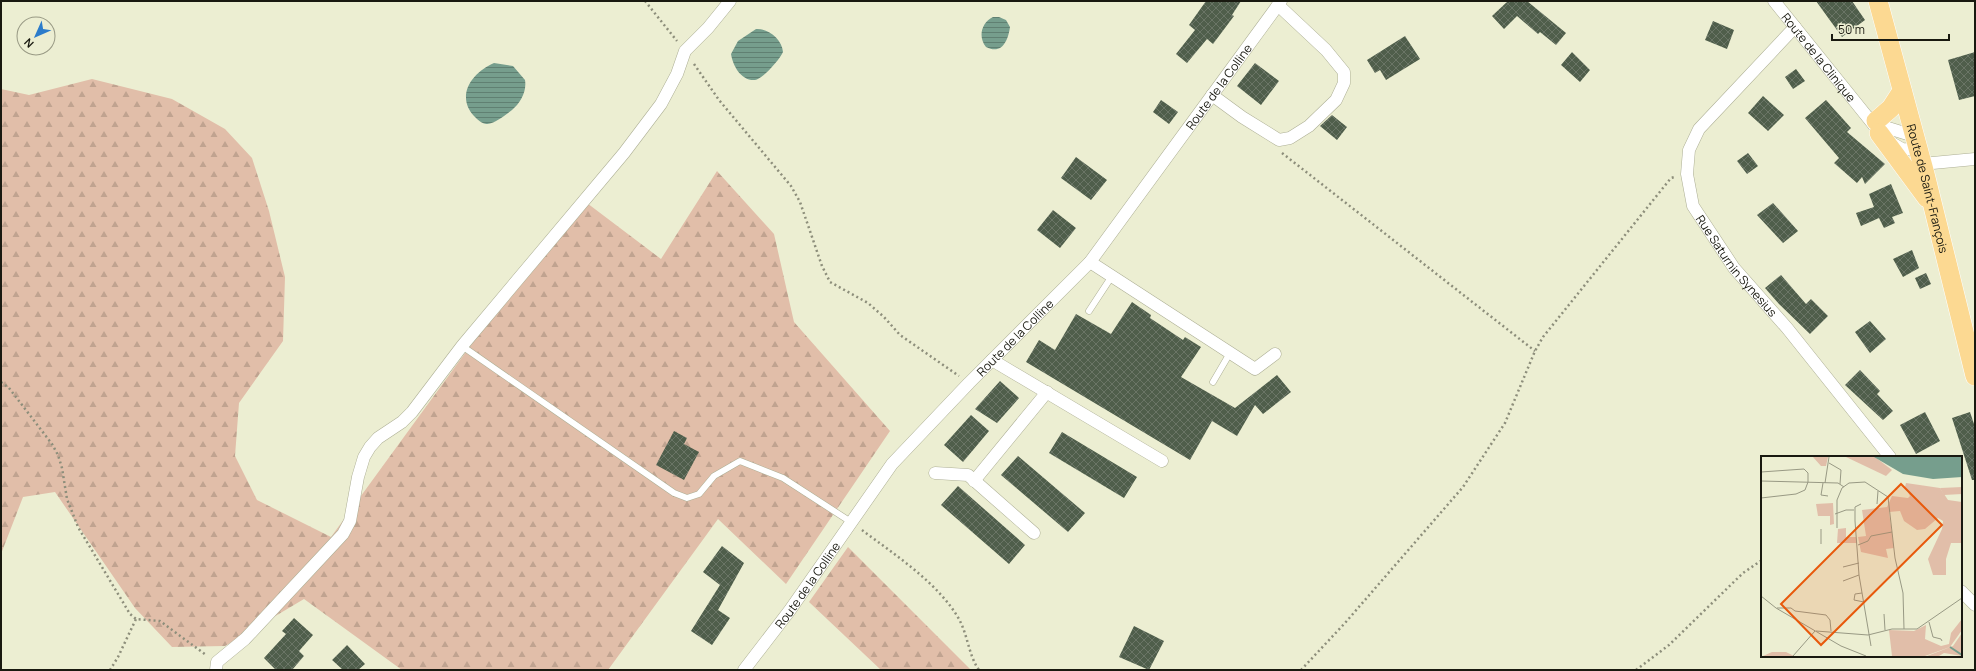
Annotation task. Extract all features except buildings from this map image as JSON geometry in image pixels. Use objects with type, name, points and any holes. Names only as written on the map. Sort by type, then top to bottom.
[{"type":"main road","name":"Route de Saint-François","points":[[1878,1],[1918,150],[1975,376]]},
{"type":"main road","points":[[1902,90],[1891,108],[1873,122],[1931,204]]},
{"type":"street","points":[[217,666],[245,639],[343,534],[350,521],[358,477],[364,457],[370,447],[378,438],[402,422],[412,412],[462,346],[624,153],[661,104],[677,74],[685,51],[708,28],[730,1]]},
{"type":"street","name":"Route de la Clinique","points":[[1774,1],[1873,122],[1888,128],[1918,150]]},
{"type":"street","points":[[1212,95],[1242,117],[1279,140],[1290,138],[1309,126],[1336,100],[1344,83],[1344,72],[1326,50],[1279,3]]},
{"type":"street","name":"Route de la Colline","points":[[744,670],[790,610],[892,464],[969,383],[1090,262],[1279,3]]},
{"type":"street","name":"Rue Saturnin Synesius","points":[[1795,27],[1699,129],[1689,150],[1687,174],[1693,206],[1734,268],[1787,328],[1889,456]]},
{"type":"street","points":[[1918,150],[1975,159]]},
{"type":"street","points":[[1090,262],[1255,369],[1275,354]]},
{"type":"street","points":[[992,360],[1162,461]]},
{"type":"street","points":[[974,481],[1047,392]]},
{"type":"street","points":[[935,473],[968,475],[1034,533]]},
{"type":"street","points":[[1962,592],[1975,604]]},
{"type":"lane","points":[[1089,311],[1112,276]]},
{"type":"lane","points":[[462,346],[674,493],[687,498],[699,494],[714,476],[740,461],[783,478],[851,522]]},
{"type":"lane","points":[[1213,382],[1230,353]]},
{"type":"path","points":[[645,1],[685,51],[719,100],[791,186],[800,202],[826,277],[830,282],[868,303],[884,317],[900,336],[969,383]]},
{"type":"path","points":[[1279,150],[1535,351]]},
{"type":"path","points":[[1301,670],[1345,623],[1463,487],[1505,423],[1535,351],[1544,337],[1671,178],[1687,174]]},
{"type":"path","points":[[1,382],[8,388],[52,444],[62,468],[67,499],[78,527],[130,614],[136,619],[160,620],[217,666]]},
{"type":"path","points":[[851,522],[936,590],[952,608],[961,623],[979,670]]},
{"type":"path","points":[[1636,670],[1669,645],[1743,573],[1761,561]]},
{"type":"path","points":[[110,670],[118,657],[136,619]]},
{"type":"green space","points":[[92,79],[172,99],[225,129],[252,158],[269,211],[285,277],[283,341],[239,403],[235,456],[257,500],[331,537],[579,197],[661,259],[717,171],[774,234],[794,322],[890,431],[786,584],[718,519],[608,670],[402,670],[304,599],[225,646],[172,647],[135,608],[55,492],[23,497],[1,554],[1,89],[29,95]]},
{"type":"green space","points":[[848,547],[971,670],[881,670],[809,602]]},
{"type":"shaded area","points":[[993,17],[999,17],[1006,20],[1010,27],[1006,42],[1000,48],[996,49],[986,47],[982,39],[983,26]]},
{"type":"shaded area","points":[[756,29],[765,30],[774,35],[780,43],[783,52],[767,73],[758,79],[750,80],[738,72],[731,54],[738,41]]},
{"type":"shaded area","points":[[494,63],[513,66],[525,80],[525,89],[520,101],[512,110],[497,120],[485,124],[474,116],[469,108],[466,100],[466,92],[473,78],[486,67]]}]
